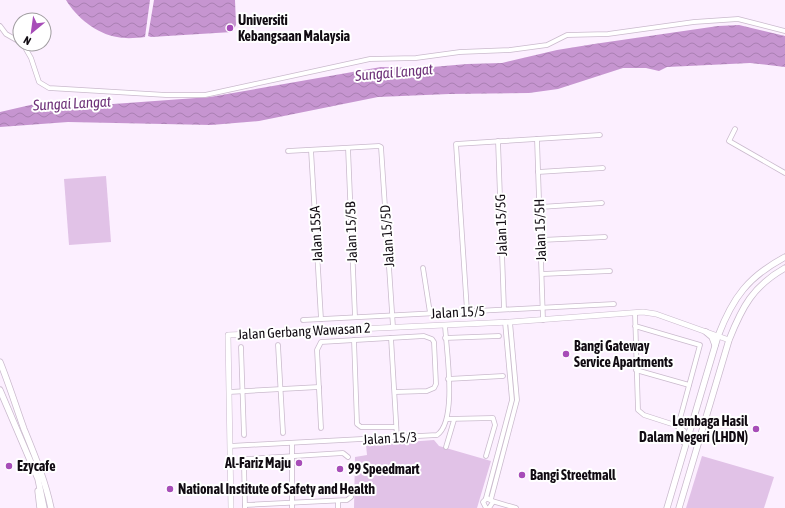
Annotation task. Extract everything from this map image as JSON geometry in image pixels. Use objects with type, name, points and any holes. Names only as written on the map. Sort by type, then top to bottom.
[{"type":"main road","points":[[667,508],[722,325],[735,298],[747,284],[768,267],[785,257]]},
{"type":"main road","points":[[679,508],[729,340],[738,316],[747,300],[761,284],[785,268]]},
{"type":"main road","points":[[715,347],[714,340],[708,333],[717,331],[722,325]]},
{"type":"main road","points":[[0,362],[24,429],[38,460],[52,508]]},
{"type":"main road","points":[[0,390],[38,479],[44,508]]},
{"type":"main road","points":[[678,426],[684,432],[684,448]]},
{"type":"main road","points":[[30,460],[40,508]]},
{"type":"street","points":[[28,52],[39,82],[49,88],[166,95],[205,95],[370,59],[416,58],[460,52],[510,50],[547,45],[567,35],[608,34],[694,22],[738,19],[785,31]]},
{"type":"street","points":[[0,26],[6,34],[12,37]]},
{"type":"street","points":[[735,129],[729,140],[785,173]]},
{"type":"street","points":[[467,311],[456,144],[600,135]]},
{"type":"street","name":"Jalan 15/5H","points":[[537,139],[543,320]]},
{"type":"street","name":"Jalan 15/5G","points":[[498,141],[504,310]]},
{"type":"street","name":"Jalan 15/5D","points":[[348,148],[379,146],[382,150],[393,327]]},
{"type":"street","points":[[288,151],[348,148]]},
{"type":"street","name":"Jalan 15/5B","points":[[348,148],[355,317]]},
{"type":"street","name":"Jalan 155A","points":[[311,150],[321,319]]},
{"type":"street","points":[[538,172],[603,168]]},
{"type":"street","points":[[540,207],[602,203]]},
{"type":"street","points":[[541,240],[605,237]]},
{"type":"street","points":[[423,268],[430,313]]},
{"type":"street","points":[[542,274],[610,271]]},
{"type":"street","name":"Jalan 15/5","points":[[303,320],[614,304]]},
{"type":"street","points":[[635,313],[635,326],[637,407],[639,413],[678,426],[700,345],[635,326]]},
{"type":"street","name":"Jalan Gerbang Wawasan 2","points":[[231,508],[228,335],[508,322],[635,313],[656,314],[729,340]]},
{"type":"street","points":[[486,508],[482,503],[486,498],[512,400],[508,322]]},
{"type":"street","points":[[492,508],[491,500],[517,400],[508,322]]},
{"type":"street","points":[[445,325],[449,404],[447,420],[493,418],[496,425],[486,456]]},
{"type":"street","points":[[321,428],[318,346],[321,342],[424,336],[432,339],[434,342],[436,384],[432,390],[395,392]]},
{"type":"street","points":[[446,338],[499,336]]},
{"type":"street","points":[[391,338],[397,438]]},
{"type":"street","points":[[354,340],[357,424],[361,427],[396,427]]},
{"type":"street","points":[[278,345],[283,433]]},
{"type":"street","points":[[241,347],[244,435]]},
{"type":"street","points":[[636,370],[689,385]]},
{"type":"street","points":[[448,379],[502,376]]},
{"type":"street","points":[[229,392],[319,387]]},
{"type":"street","name":"Jalan 15/3","points":[[230,446],[433,436],[440,433],[447,420]]},
{"type":"street","points":[[446,447],[454,420]]},
{"type":"street","points":[[292,443],[292,506]]},
{"type":"street","points":[[348,457],[343,453],[249,458],[244,464],[245,507],[292,506],[313,502],[349,500],[351,497]]},
{"type":"street","points":[[486,498],[516,508]]},
{"type":"street","points":[[338,501],[338,508]]},
{"type":"street","points":[[313,502],[313,508]]},
{"type":"shaded area","points":[[106,176],[111,242],[69,245],[64,179]]},
{"type":"shaded area","points":[[434,440],[439,446],[491,461],[477,508],[354,508],[355,457],[367,455],[366,445]]},
{"type":"shaded area","points":[[702,456],[774,477],[764,508],[686,508]]},
{"type":"water","points":[[66,0],[150,0],[145,37],[120,38],[102,32],[88,24],[75,13]]},
{"type":"water","points":[[154,0],[235,0],[236,25],[232,32],[151,37],[148,36]]},
{"type":"water","name":"Sungai Langat","points":[[739,25],[785,36],[785,67],[750,63],[667,67],[659,71],[646,68],[623,68],[558,89],[529,93],[378,97],[259,121],[211,125],[68,122],[0,127],[0,112],[39,103],[58,108],[210,97],[381,67],[421,68],[502,63],[557,50],[594,44],[718,26]]},
{"type":"place","name":"Universiti Kebangsaan Malaysia","points":[[230,28]]},
{"type":"place","name":"Bangi Gateway Service Apartments","points":[[566,354]]},
{"type":"place","name":"Lembaga Hasil Dalam Negeri (LHDN)","points":[[756,429]]},
{"type":"place","name":"Al-Fariz Maju","points":[[299,463]]},
{"type":"place","name":"Ezycafe","points":[[9,466]]},
{"type":"place","name":"99 Speedmart","points":[[340,469]]},
{"type":"place","name":"Bangi Streetmall","points":[[522,475]]},
{"type":"place","name":"National Institute of Safety and Health","points":[[170,489]]}]
